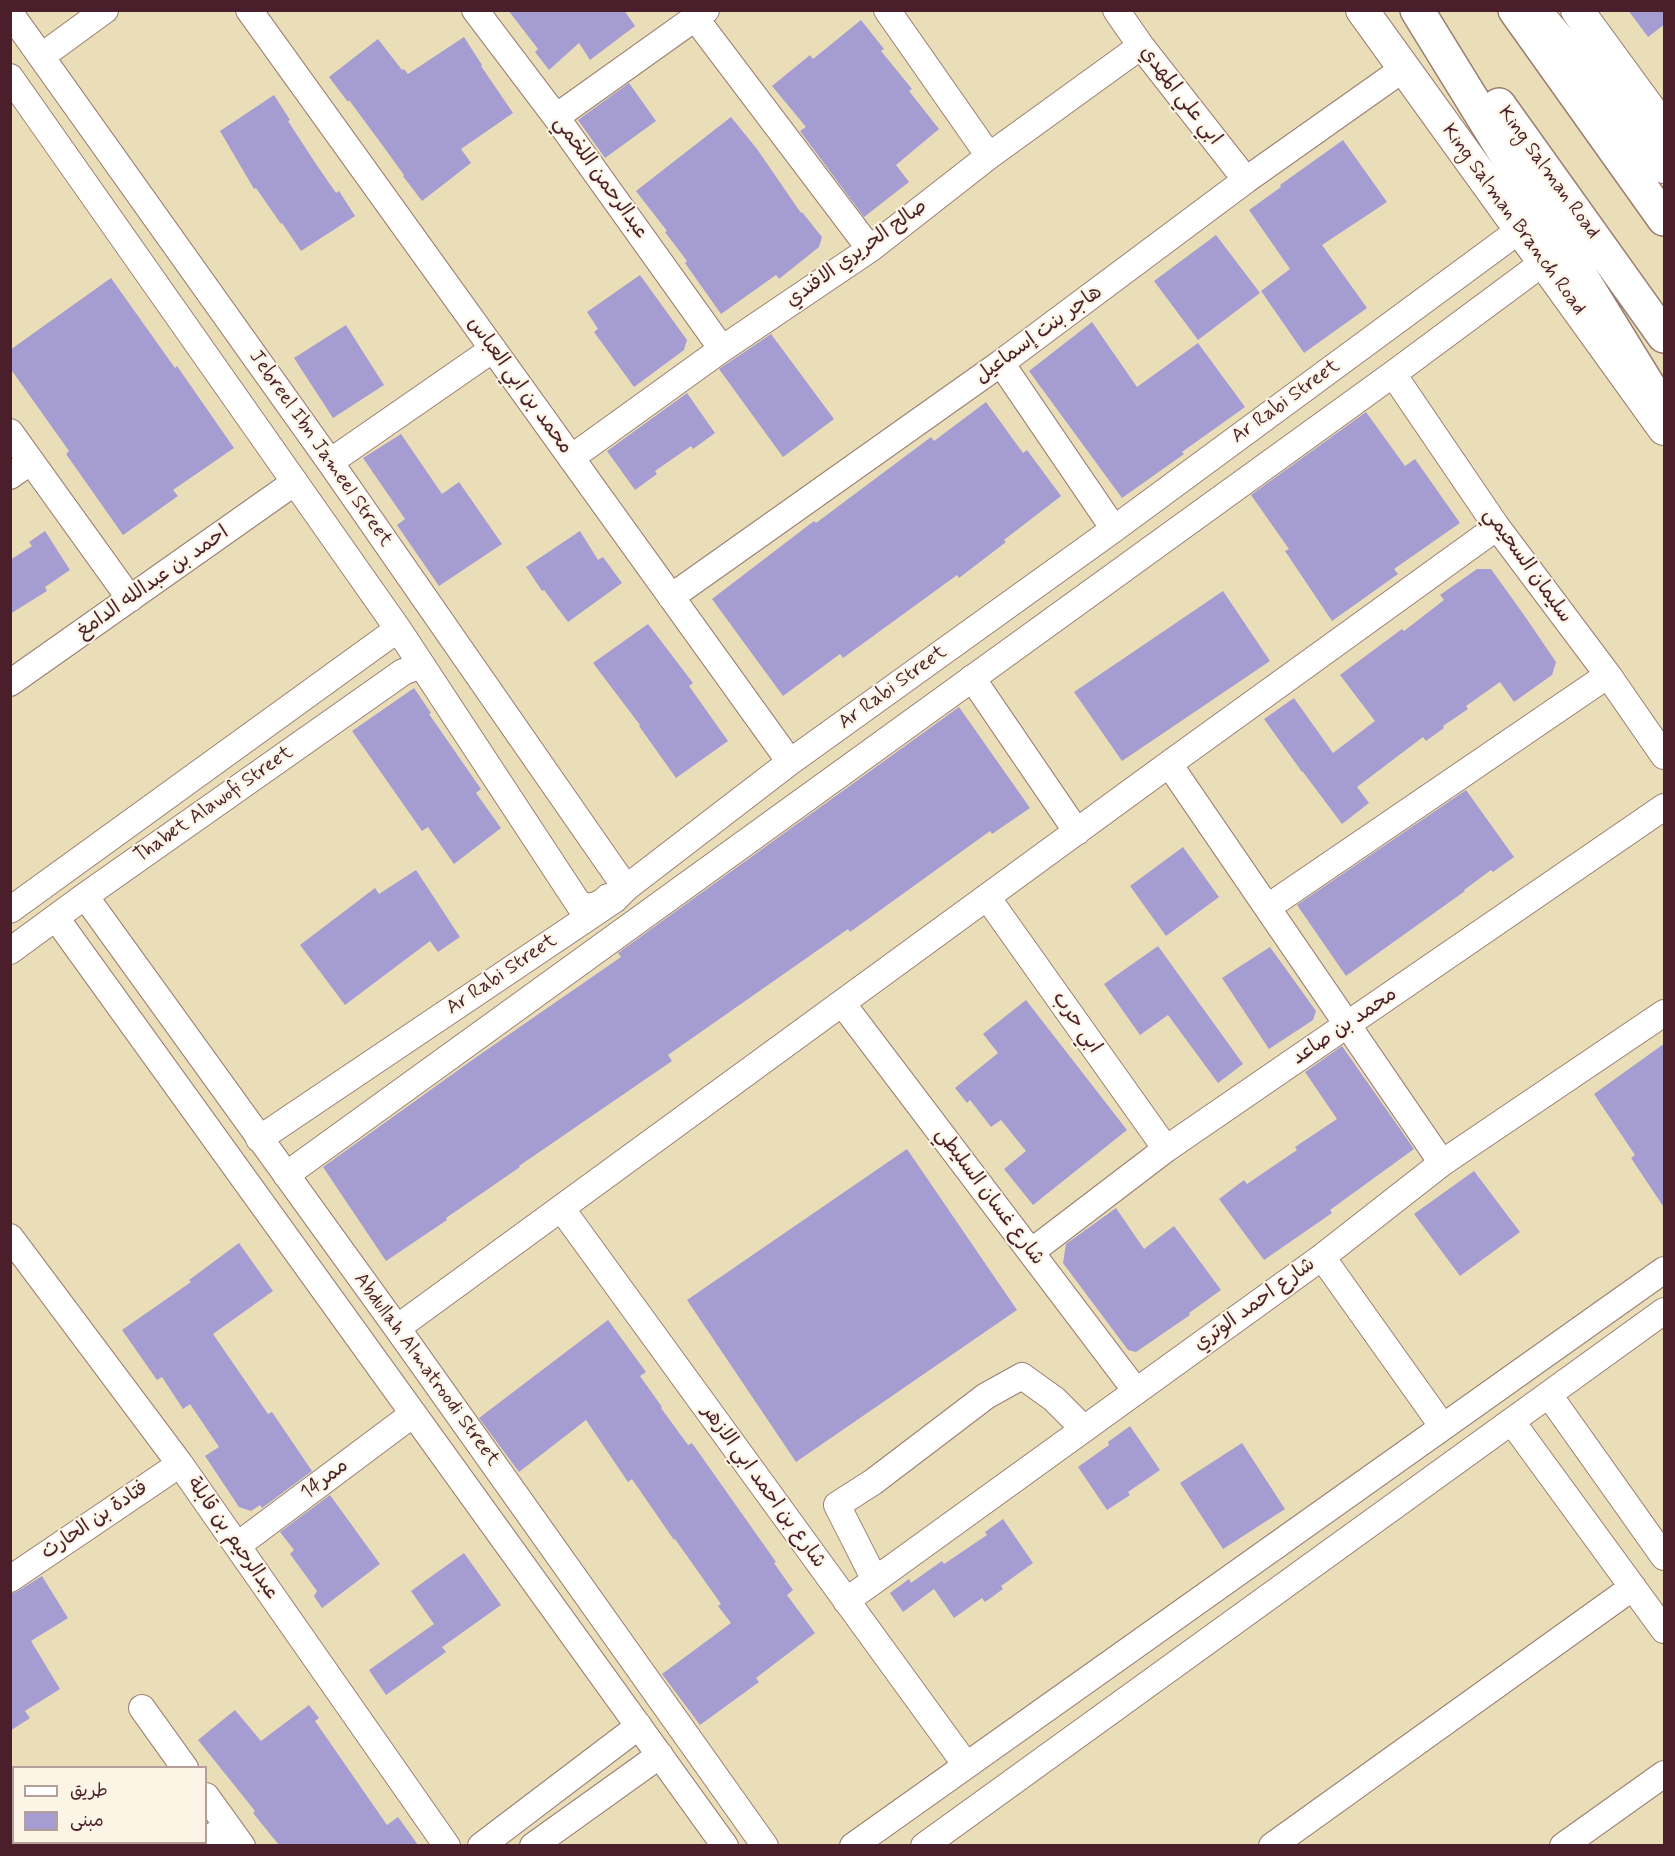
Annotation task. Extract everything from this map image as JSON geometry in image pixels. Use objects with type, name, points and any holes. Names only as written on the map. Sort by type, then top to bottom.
[{"type":"highway","points":[[1417,10],[1665,411]]},
{"type":"highway","name":"King Salman Road","points":[[1431,10],[1665,336]]},
{"type":"highway","points":[[1515,10],[1665,219]]},
{"type":"main road","name":"King Salman Branch Road","points":[[1362,10],[1665,429]]},
{"type":"main road","points":[[1534,10],[1665,167]]},
{"type":"main road","points":[[1577,10],[1663,124]]},
{"type":"street","points":[[42,56],[105,10]]},
{"type":"street","name":"محمد بن ابي العباس","points":[[249,10],[790,762]]},
{"type":"street","name":"عبدالرحمن اللخمي","points":[[475,10],[556,117],[722,349]]},
{"type":"street","points":[[887,10],[989,156]]},
{"type":"street","name":"ابي علي المهدي","points":[[1116,10],[1141,46],[1246,180]]},
{"type":"street","name":"Jebreel Ibn Jameel Street","points":[[10,13],[330,462],[622,881],[603,903],[591,907],[580,906],[389,635],[295,482],[10,77]]},
{"type":"street","points":[[556,117],[701,15],[870,249]]},
{"type":"street","name":"صالح الحريري الافندي","points":[[571,458],[722,349],[870,249],[989,156],[1141,46]]},
{"type":"street","name":"هاجر بنت إسماعيل","points":[[671,597],[1001,363],[1246,180],[1403,69]]},
{"type":"street","name":"Ar Rabi Street","points":[[259,1139],[614,900],[622,881],[1114,529],[1521,229]]},
{"type":"street","name":"Ar Rabi Street","points":[[286,1175],[1393,374],[1544,262]]},
{"type":"street","points":[[330,462],[493,349]]},
{"type":"street","points":[[1001,363],[1114,529]]},
{"type":"street","name":"سليمان السحيمي","points":[[1393,374],[1497,527],[1608,675],[1665,756]]},
{"type":"street","points":[[10,432],[130,599]]},
{"type":"street","points":[[10,476],[31,461]]},
{"type":"street","name":"احمد بن عبدالله الدامغ","points":[[10,683],[295,482]]},
{"type":"street","points":[[397,1328],[1168,764],[1497,527]]},
{"type":"street","name":"Thabet Alawofi Street","points":[[10,910],[389,635]]},
{"type":"street","name":"Thabet Alawofi Street","points":[[10,951],[85,896],[412,668]]},
{"type":"street","points":[[1268,908],[1608,675]]},
{"type":"street","points":[[972,678],[1077,832]]},
{"type":"street","points":[[1168,764],[1442,1163]]},
{"type":"street","name":"محمد بن صاعد","points":[[1031,1252],[1166,1149],[1665,807]]},
{"type":"street","name":"Abdullah Almatroodi Street","points":[[85,896],[397,1328],[765,1845]]},
{"type":"street","name":"ابي حرب","points":[[987,897],[1166,1149]]},
{"type":"street","name":"Abdullah Almatroodi Street","points":[[56,918],[725,1845]]},
{"type":"street","name":"شارع غسان السليطي","points":[[842,1003],[1136,1391]]},
{"type":"street","name":"شارع احمد الوتري","points":[[846,1601],[1322,1257],[1442,1163],[1665,1013]]},
{"type":"street","name":"شارع بن احمد ابي الازهر","points":[[561,1208],[966,1765]]},
{"type":"street","name":"عبدالرحيم بن قابلة","points":[[10,1237],[180,1464],[447,1845]]},
{"type":"street","points":[[1322,1257],[1443,1427]]},
{"type":"street","points":[[853,1845],[1665,1270]]},
{"type":"street","points":[[924,1845],[1665,1311]]},
{"type":"street","points":[[875,1580],[837,1505],[873,1482],[986,1396],[1022,1376],[1054,1399],[1084,1429]]},
{"type":"street","points":[[1549,1395],[1665,1557]]},
{"type":"street","name":"ممر14","points":[[238,1545],[413,1414]]},
{"type":"street","points":[[1512,1422],[1665,1630]]},
{"type":"street","name":"فتادة بن الحارث","points":[[10,1579],[180,1464]]},
{"type":"street","points":[[1272,1845],[1633,1587]]},
{"type":"street","points":[[142,1708],[184,1766]]},
{"type":"street","points":[[481,1845],[639,1726]]},
{"type":"street","points":[[533,1845],[660,1755]]},
{"type":"street","points":[[1563,1845],[1594,1836],[1665,1774]]},
{"type":"street","points":[[207,1797],[235,1836],[207,1841]]},
{"type":"building","points":[[508,10],[624,10],[635,26],[590,60],[579,43],[549,70],[535,52],[538,49]]},
{"type":"building","points":[[1628,10],[1665,10],[1665,24],[1648,37]]},
{"type":"building","points":[[861,20],[884,49],[881,51],[912,89],[909,91],[939,129],[896,165],[909,182],[864,217],[800,131],[806,127],[772,86],[810,55],[813,59]]},
{"type":"building","points":[[464,37],[513,113],[461,149],[471,163],[422,201],[349,100],[348,102],[329,77],[378,39],[402,70],[404,69],[408,74]]},
{"type":"building","points":[[629,83],[656,121],[605,158],[578,120]]},
{"type":"building","points":[[274,95],[316,164],[336,193],[339,191],[355,216],[301,251],[256,188],[254,189],[220,131]]},
{"type":"building","points":[[731,117],[757,149],[801,213],[822,237],[819,247],[779,279],[776,275],[721,314],[685,263],[687,261],[665,232],[667,231],[636,191]]},
{"type":"building","points":[[1343,140],[1387,202],[1322,245],[1367,308],[1304,353],[1261,291],[1290,269],[1249,210]]},
{"type":"building","points":[[1216,235],[1260,293],[1198,340],[1154,281]]},
{"type":"building","points":[[640,275],[687,340],[684,350],[634,387],[594,332],[598,329],[587,312]]},
{"type":"building","points":[[111,278],[175,368],[177,366],[234,448],[173,490],[178,496],[123,535],[66,454],[69,451],[10,368],[10,350]]},
{"type":"building","points":[[1092,322],[1137,387],[1198,343],[1245,407],[1122,498],[1029,371]]},
{"type":"building","points":[[346,325],[384,385],[333,418],[294,358]]},
{"type":"building","points":[[771,334],[834,419],[783,457],[719,369]]},
{"type":"building","points":[[687,393],[715,433],[693,449],[691,446],[655,471],[657,474],[635,490],[607,451]]},
{"type":"building","points":[[986,402],[1023,453],[1027,450],[1061,496],[959,578],[957,575],[843,658],[840,654],[783,696],[712,599],[814,521],[816,523],[931,437],[934,441]]},
{"type":"building","points":[[1366,412],[1405,466],[1415,459],[1460,523],[1394,569],[1398,574],[1332,621],[1285,551],[1289,549],[1251,495]]},
{"type":"building","points":[[401,434],[442,494],[459,482],[502,544],[439,586],[397,525],[405,519],[363,458]]},
{"type":"building","points":[[45,531],[70,570],[45,587],[47,591],[10,614],[10,560],[32,546],[29,542]]},
{"type":"building","points":[[580,531],[598,560],[603,557],[622,583],[568,622],[544,590],[542,591],[526,567]]},
{"type":"building","points":[[1477,569],[1491,569],[1524,615],[1556,662],[1552,675],[1514,702],[1500,682],[1466,706],[1468,709],[1443,726],[1444,728],[1426,741],[1423,737],[1357,787],[1369,803],[1342,824],[1264,719],[1294,698],[1333,753],[1375,721],[1340,675],[1402,629],[1404,631],[1444,600],[1440,595]]},
{"type":"building","points":[[1223,591],[1270,661],[1122,761],[1074,692]]},
{"type":"building","points":[[648,624],[693,683],[689,686],[728,741],[676,778],[640,725],[593,663]]},
{"type":"building","points":[[414,688],[431,713],[429,714],[481,789],[476,793],[501,828],[454,864],[428,827],[422,831],[352,731]]},
{"type":"building","points":[[959,707],[1030,808],[992,834],[990,831],[850,932],[848,929],[668,1055],[672,1061],[386,1261],[323,1167],[621,957],[618,953]]},
{"type":"building","points":[[1466,790],[1514,857],[1493,872],[1491,870],[1346,976],[1297,905]]},
{"type":"building","points":[[1183,847],[1219,897],[1166,936],[1130,886]]},
{"type":"building","points":[[416,870],[460,937],[438,952],[430,941],[345,1005],[300,945],[375,888],[379,894]]},
{"type":"building","points":[[1158,946],[1243,1064],[1218,1083],[1168,1015],[1140,1035],[1104,984]]},
{"type":"building","points":[[1270,947],[1316,1011],[1313,1020],[1269,1049],[1222,978]]},
{"type":"building","points":[[1026,1000],[1127,1130],[1033,1205],[1004,1169],[1026,1151],[1001,1120],[991,1127],[970,1100],[967,1103],[955,1088],[998,1053],[983,1034]]},
{"type":"building","points":[[1665,1043],[1665,1209],[1631,1158],[1635,1155],[1594,1094]]},
{"type":"building","points":[[1342,1046],[1414,1149],[1330,1210],[1332,1213],[1264,1260],[1219,1199],[1244,1180],[1247,1184],[1297,1150],[1295,1147],[1337,1119],[1305,1072]]},
{"type":"building","points":[[907,1149],[1017,1310],[796,1462],[687,1300]]},
{"type":"building","points":[[1474,1171],[1520,1232],[1460,1276],[1414,1214]]},
{"type":"building","points":[[1116,1208],[1144,1249],[1174,1226],[1221,1290],[1189,1313],[1190,1315],[1136,1352],[1128,1350],[1063,1263],[1066,1244]]},
{"type":"building","points":[[239,1243],[273,1291],[213,1334],[268,1414],[272,1412],[312,1471],[262,1508],[260,1505],[251,1511],[239,1507],[205,1456],[219,1447],[190,1404],[183,1409],[162,1377],[157,1380],[122,1330],[191,1282],[189,1280]]},
{"type":"building","points":[[608,1320],[646,1372],[640,1376],[661,1408],[688,1445],[692,1443],[776,1562],[774,1563],[793,1590],[787,1595],[815,1633],[756,1678],[759,1682],[700,1725],[662,1674],[731,1623],[718,1606],[721,1604],[632,1479],[628,1482],[586,1420],[519,1472],[479,1418]]},
{"type":"building","points":[[1130,1426],[1160,1470],[1128,1492],[1130,1495],[1107,1510],[1078,1467],[1109,1445],[1108,1442]]},
{"type":"building","points":[[1242,1443],[1285,1509],[1223,1549],[1180,1483]]},
{"type":"building","points":[[330,1495],[380,1564],[322,1608],[314,1596],[317,1591],[290,1554],[294,1550],[280,1532]]},
{"type":"building","points":[[1003,1519],[1033,1563],[1001,1586],[1003,1589],[985,1602],[982,1598],[954,1618],[934,1589],[903,1612],[890,1593],[909,1579],[911,1583],[942,1561],[944,1564],[987,1535],[985,1532]]},
{"type":"building","points":[[464,1553],[501,1605],[442,1647],[446,1652],[386,1695],[369,1670],[434,1624],[411,1591]]},
{"type":"building","points":[[42,1576],[68,1618],[31,1641],[60,1689],[25,1711],[30,1718],[10,1731],[10,1594]]},
{"type":"building","points":[[309,1705],[319,1718],[315,1721],[387,1825],[398,1817],[418,1845],[279,1845],[198,1740],[235,1710],[261,1741]]}]
